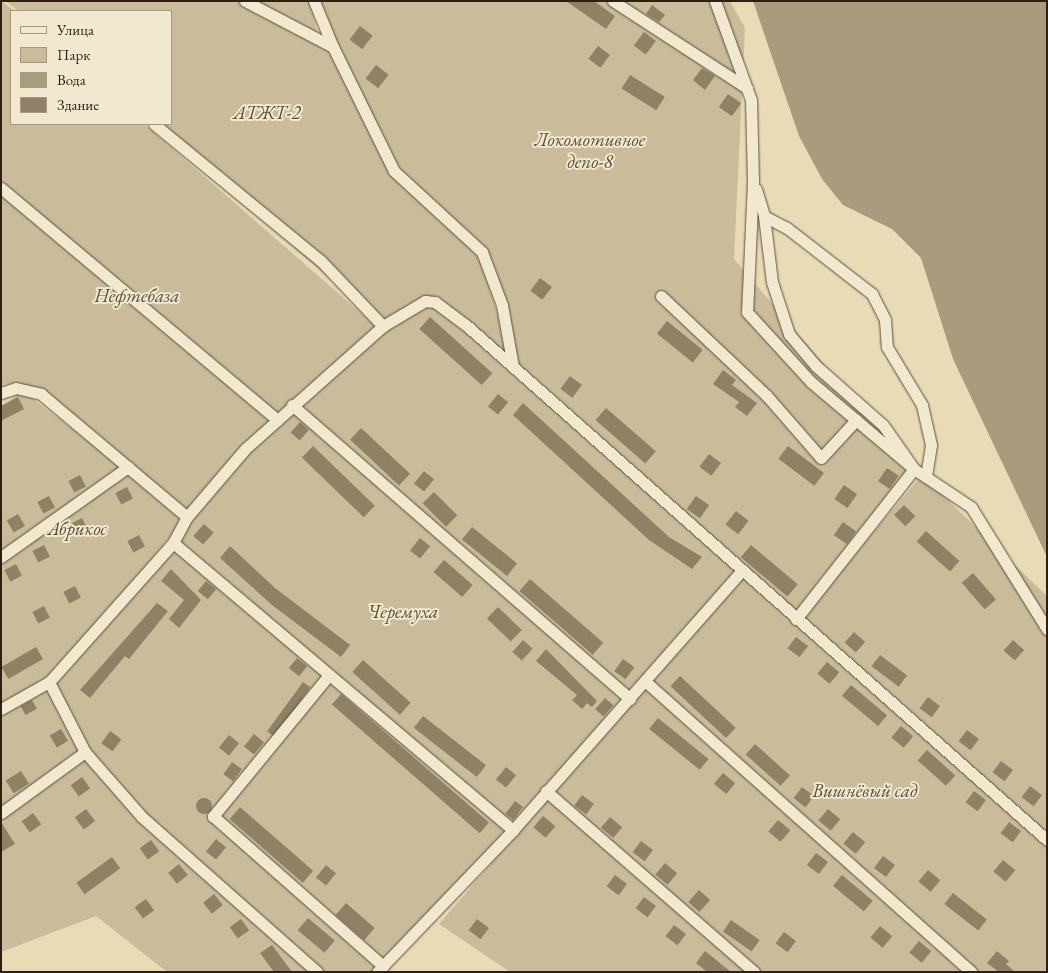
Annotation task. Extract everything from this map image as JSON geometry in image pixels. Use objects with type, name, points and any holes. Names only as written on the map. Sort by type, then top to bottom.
[{"type":"lane","points":[[245,1],[333,47]]},
{"type":"lane","points":[[314,1],[333,47],[394,171],[482,252],[502,305],[513,367]]},
{"type":"lane","points":[[613,1],[747,88]]},
{"type":"lane","points":[[715,1],[747,88],[754,182],[747,312],[811,382],[914,469],[970,507],[1047,629]]},
{"type":"lane","points":[[155,125],[320,261],[383,326]]},
{"type":"lane","points":[[754,182],[764,216],[772,282],[789,334],[816,366],[883,425],[914,469]]},
{"type":"lane","points":[[1,188],[277,420]]},
{"type":"lane","points":[[764,216],[787,228],[872,294],[885,320],[887,346],[922,405],[931,444],[926,477]]},
{"type":"lane","points":[[661,296],[767,396],[821,458],[856,420]]},
{"type":"lane","points":[[1,709],[49,682],[173,543],[187,517],[245,449],[292,405],[383,326],[425,302],[435,302],[513,367],[741,572],[796,618],[1047,840]]},
{"type":"lane","points":[[1,393],[16,388],[41,394],[187,517]]},
{"type":"lane","points":[[292,405],[630,699]]},
{"type":"lane","points":[[1,557],[128,467]]},
{"type":"lane","points":[[796,618],[914,469]]},
{"type":"lane","points":[[173,543],[513,830]]},
{"type":"lane","points":[[329,675],[213,816],[380,969],[513,830],[546,791],[646,682],[741,572]]},
{"type":"lane","points":[[49,682],[85,752],[142,817],[317,972]]},
{"type":"lane","points":[[646,682],[972,972]]},
{"type":"lane","points":[[1,813],[85,752]]},
{"type":"lane","points":[[546,791],[754,972]]},
{"type":"green space","name":"Нефтебаза","points":[[1,1],[14,10],[10,10],[10,125],[145,125],[377,327],[187,514],[42,391],[15,383],[1,385]]},
{"type":"green space","name":"АТЖТ-2","points":[[6,1],[239,1],[331,50],[394,173],[480,258],[512,358],[435,298],[383,324],[150,125],[172,125],[172,10],[17,10]]},
{"type":"green space","points":[[247,1],[310,1],[319,40]]},
{"type":"green space","name":"Локомотивное депо-8","points":[[314,1],[730,1],[745,28],[734,259],[913,469],[796,618],[518,367],[491,261],[397,173]]},
{"type":"green space","name":"Черемуха","points":[[435,302],[741,571],[377,972],[317,972],[142,817],[85,752],[48,683],[81,756],[138,820],[314,972],[167,972],[96,916],[1,952],[1,406],[23,391],[187,517],[245,449],[383,326]],"holes":[[[186,518],[173,543],[52,677]]]},
{"type":"green space","name":"Вишнёвый сад","points":[[922,475],[1047,596],[1047,972],[510,972],[439,924],[740,575],[796,623]]},
{"type":"water","points":[[753,1],[1047,1],[1047,557],[953,359],[921,258],[892,229],[843,205],[822,179],[799,136]]},
{"type":"building","points":[[566,1],[594,1],[615,16],[606,29]]},
{"type":"building","points":[[652,5],[665,15],[659,22],[646,14]]},
{"type":"building","points":[[360,26],[373,36],[362,49],[350,39]]},
{"type":"building","points":[[644,32],[656,41],[646,55],[634,46]]},
{"type":"building","points":[[598,46],[610,55],[600,68],[588,59]]},
{"type":"building","points":[[376,65],[389,75],[378,88],[366,78]]},
{"type":"building","points":[[702,68],[715,76],[705,90],[693,80]]},
{"type":"building","points":[[630,75],[665,97],[656,110],[622,89]]},
{"type":"building","points":[[728,94],[741,103],[732,116],[719,107]]},
{"type":"building","points":[[540,278],[552,287],[542,300],[530,291]]},
{"type":"building","points":[[430,317],[492,373],[482,385],[419,329]]},
{"type":"building","points":[[667,321],[703,350],[693,362],[657,333]]},
{"type":"building","points":[[723,370],[736,380],[732,385],[757,403],[747,416],[735,407],[739,402],[713,384]]},
{"type":"building","points":[[570,376],[582,385],[572,398],[560,389]]},
{"type":"building","points":[[498,394],[508,402],[498,415],[488,406]]},
{"type":"building","points":[[18,397],[24,409],[1,421],[1,406]]},
{"type":"building","points":[[523,403],[669,537],[702,557],[692,569],[649,540],[513,415]]},
{"type":"building","points":[[606,408],[656,451],[645,463],[596,420]]},
{"type":"building","points":[[300,422],[309,430],[300,440],[291,432]]},
{"type":"building","points":[[361,428],[410,474],[399,485],[350,440]]},
{"type":"building","points":[[313,446],[375,506],[364,517],[302,458]]},
{"type":"building","points":[[788,446],[824,473],[814,486],[778,459]]},
{"type":"building","points":[[709,454],[721,463],[711,476],[699,467]]},
{"type":"building","points":[[887,468],[899,476],[890,489],[878,481]]},
{"type":"building","points":[[424,471],[434,479],[424,492],[414,483]]},
{"type":"building","points":[[80,475],[86,487],[74,492],[68,481]]},
{"type":"building","points":[[844,485],[857,494],[847,508],[834,499]]},
{"type":"building","points":[[127,487],[133,499],[121,504],[115,493]]},
{"type":"building","points":[[434,492],[457,515],[446,527],[423,503]]},
{"type":"building","points":[[49,496],[55,508],[43,513],[37,502]]},
{"type":"building","points":[[696,496],[709,505],[700,518],[687,509]]},
{"type":"building","points":[[904,505],[915,516],[905,526],[894,515]]},
{"type":"building","points":[[736,511],[749,521],[738,534],[726,524]]},
{"type":"building","points":[[18,514],[25,526],[14,533],[7,520]]},
{"type":"building","points":[[82,518],[88,530],[76,535],[70,524]]},
{"type":"building","points":[[843,522],[856,531],[847,544],[834,535]]},
{"type":"building","points":[[204,524],[214,533],[203,545],[193,536]]},
{"type":"building","points":[[472,527],[517,564],[507,576],[462,539]]},
{"type":"building","points":[[926,531],[959,561],[950,572],[917,541]]},
{"type":"building","points":[[139,535],[145,547],[133,552],[127,541]]},
{"type":"building","points":[[420,538],[430,546],[420,559],[410,550]]},
{"type":"building","points":[[44,545],[50,557],[38,562],[32,551]]},
{"type":"building","points":[[751,545],[798,584],[787,596],[741,557]]},
{"type":"building","points":[[230,546],[275,588],[350,645],[341,657],[272,605],[220,558]]},
{"type":"building","points":[[444,560],[473,585],[462,597],[434,572]]},
{"type":"building","points":[[16,564],[22,576],[10,581],[4,570]]},
{"type":"building","points":[[171,569],[201,600],[179,628],[169,619],[184,600],[161,581]]},
{"type":"building","points":[[973,573],[996,599],[985,609],[962,583]]},
{"type":"building","points":[[530,579],[603,643],[593,655],[520,591]]},
{"type":"building","points":[[206,581],[216,589],[208,599],[198,591]]},
{"type":"building","points":[[75,586],[81,598],[69,603],[63,592]]},
{"type":"building","points":[[157,603],[168,611],[129,659],[125,656],[90,698],[80,690]]},
{"type":"building","points":[[44,606],[50,618],[38,623],[32,612]]},
{"type":"building","points":[[498,607],[522,630],[511,641],[487,619]]},
{"type":"building","points":[[854,632],[865,642],[856,652],[845,642]]},
{"type":"building","points":[[796,637],[808,646],[800,657],[788,648]]},
{"type":"building","points":[[523,640],[533,649],[522,661],[512,652]]},
{"type":"building","points":[[1013,640],[1024,650],[1015,660],[1004,650]]},
{"type":"building","points":[[36,647],[43,659],[8,679],[1,667]]},
{"type":"building","points":[[546,649],[597,701],[592,707],[587,703],[582,709],[572,700],[577,695],[536,661]]},
{"type":"building","points":[[880,655],[907,675],[899,687],[872,666]]},
{"type":"building","points":[[297,658],[307,666],[299,676],[289,668]]},
{"type":"building","points":[[623,659],[634,667],[626,679],[614,671]]},
{"type":"building","points":[[363,660],[411,703],[400,715],[352,672]]},
{"type":"building","points":[[827,662],[839,672],[830,684],[817,673]]},
{"type":"building","points":[[680,676],[736,728],[726,738],[670,686]]},
{"type":"building","points":[[303,682],[310,687],[274,737],[267,731]]},
{"type":"building","points":[[851,685],[887,715],[878,726],[842,696]]},
{"type":"building","points":[[341,694],[489,823],[480,833],[332,705]]},
{"type":"building","points":[[928,697],[940,706],[932,717],[920,708]]},
{"type":"building","points":[[605,698],[613,705],[603,717],[595,709]]},
{"type":"building","points":[[32,700],[37,709],[25,715],[21,706]]},
{"type":"building","points":[[423,716],[486,765],[477,777],[414,728]]},
{"type":"building","points":[[658,718],[709,759],[700,770],[649,729]]},
{"type":"building","points":[[901,726],[913,736],[904,748],[891,737]]},
{"type":"building","points":[[61,729],[68,741],[57,748],[50,736]]},
{"type":"building","points":[[967,730],[979,739],[971,750],[959,741]]},
{"type":"building","points":[[110,731],[121,739],[113,751],[101,743]]},
{"type":"building","points":[[254,734],[264,742],[254,755],[244,746]]},
{"type":"building","points":[[229,735],[239,743],[229,756],[219,747]]},
{"type":"building","points":[[755,744],[790,775],[781,786],[746,754]]},
{"type":"building","points":[[927,750],[955,775],[946,786],[918,760]]},
{"type":"building","points":[[1001,761],[1013,770],[1005,781],[993,772]]},
{"type":"building","points":[[232,762],[242,769],[233,781],[223,774]]},
{"type":"building","points":[[506,767],[516,775],[506,788],[496,779]]},
{"type":"building","points":[[21,771],[29,784],[14,793],[6,781]]},
{"type":"building","points":[[723,773],[735,783],[726,794],[714,784]]},
{"type":"building","points":[[82,777],[90,788],[79,797],[71,785]]},
{"type":"building","points":[[1030,786],[1042,795],[1034,806],[1022,797]]},
{"type":"building","points":[[802,787],[814,796],[806,807],[794,798]]},
{"type":"building","points":[[974,791],[986,800],[978,811],[966,802]]},
{"type":"building","points":[[582,795],[594,804],[586,814],[574,805]]},
{"type":"building","points":[[204,798],[210,800],[212,806],[210,812],[204,814],[198,812],[196,806],[198,800]]},
{"type":"building","points":[[515,801],[523,807],[513,820],[505,814]]},
{"type":"building","points":[[240,807],[313,871],[303,883],[230,819]]},
{"type":"building","points":[[86,809],[95,821],[84,829],[75,817]]},
{"type":"building","points":[[828,809],[840,819],[831,831],[818,820]]},
{"type":"building","points":[[33,813],[41,824],[30,833],[22,821]]},
{"type":"building","points":[[543,816],[555,826],[546,838],[533,827]]},
{"type":"building","points":[[610,817],[622,827],[613,838],[601,828]]},
{"type":"building","points":[[778,820],[790,830],[781,842],[768,831]]},
{"type":"building","points":[[1,822],[15,844],[1,852]]},
{"type":"building","points":[[1009,822],[1021,831],[1013,842],[1001,833]]},
{"type":"building","points":[[853,832],[865,842],[856,854],[843,843]]},
{"type":"building","points":[[216,839],[226,847],[216,860],[206,851]]},
{"type":"building","points":[[151,840],[159,851],[148,860],[140,848]]},
{"type":"building","points":[[641,841],[653,850],[645,861],[633,852]]},
{"type":"building","points":[[816,853],[828,862],[819,874],[807,865]]},
{"type":"building","points":[[883,856],[895,865],[886,877],[874,868]]},
{"type":"building","points":[[112,857],[120,868],[85,894],[76,883]]},
{"type":"building","points":[[1003,860],[1015,870],[1006,882],[993,871]]},
{"type":"building","points":[[665,863],[677,873],[668,885],[655,874]]},
{"type":"building","points":[[179,864],[188,875],[177,884],[168,873]]},
{"type":"building","points":[[326,865],[336,873],[326,886],[316,877]]},
{"type":"building","points":[[928,870],[940,880],[931,892],[918,881]]},
{"type":"building","points":[[615,875],[627,884],[619,895],[607,886]]},
{"type":"building","points":[[842,875],[873,901],[864,911],[833,886]]},
{"type":"building","points":[[699,890],[710,900],[699,912],[688,902]]},
{"type":"building","points":[[953,893],[987,919],[978,931],[944,904]]},
{"type":"building","points":[[214,894],[223,905],[212,914],[203,903]]},
{"type":"building","points":[[644,897],[656,906],[648,917],[636,908]]},
{"type":"building","points":[[146,899],[154,910],[143,919],[135,907]]},
{"type":"building","points":[[346,903],[375,928],[364,940],[336,915]]},
{"type":"building","points":[[308,918],[335,940],[325,953],[298,930]]},
{"type":"building","points":[[241,919],[249,930],[238,939],[230,927]]},
{"type":"building","points":[[477,919],[489,928],[481,939],[469,930]]},
{"type":"building","points":[[731,920],[760,940],[752,952],[723,931]]},
{"type":"building","points":[[674,925],[686,934],[678,945],[666,936]]},
{"type":"building","points":[[880,926],[892,936],[883,948],[870,937]]},
{"type":"building","points":[[784,932],[796,941],[788,952],[776,943]]},
{"type":"building","points":[[919,941],[931,951],[922,963],[909,952]]},
{"type":"building","points":[[272,945],[292,972],[274,972],[260,953]]},
{"type":"building","points":[[705,951],[731,972],[707,972],[696,963]]},
{"type":"building","points":[[997,951],[1009,961],[1006,964],[1015,972],[999,972],[987,963]]},
{"type":"park label","name":"Абрикос","points":[[77,529]]}]
